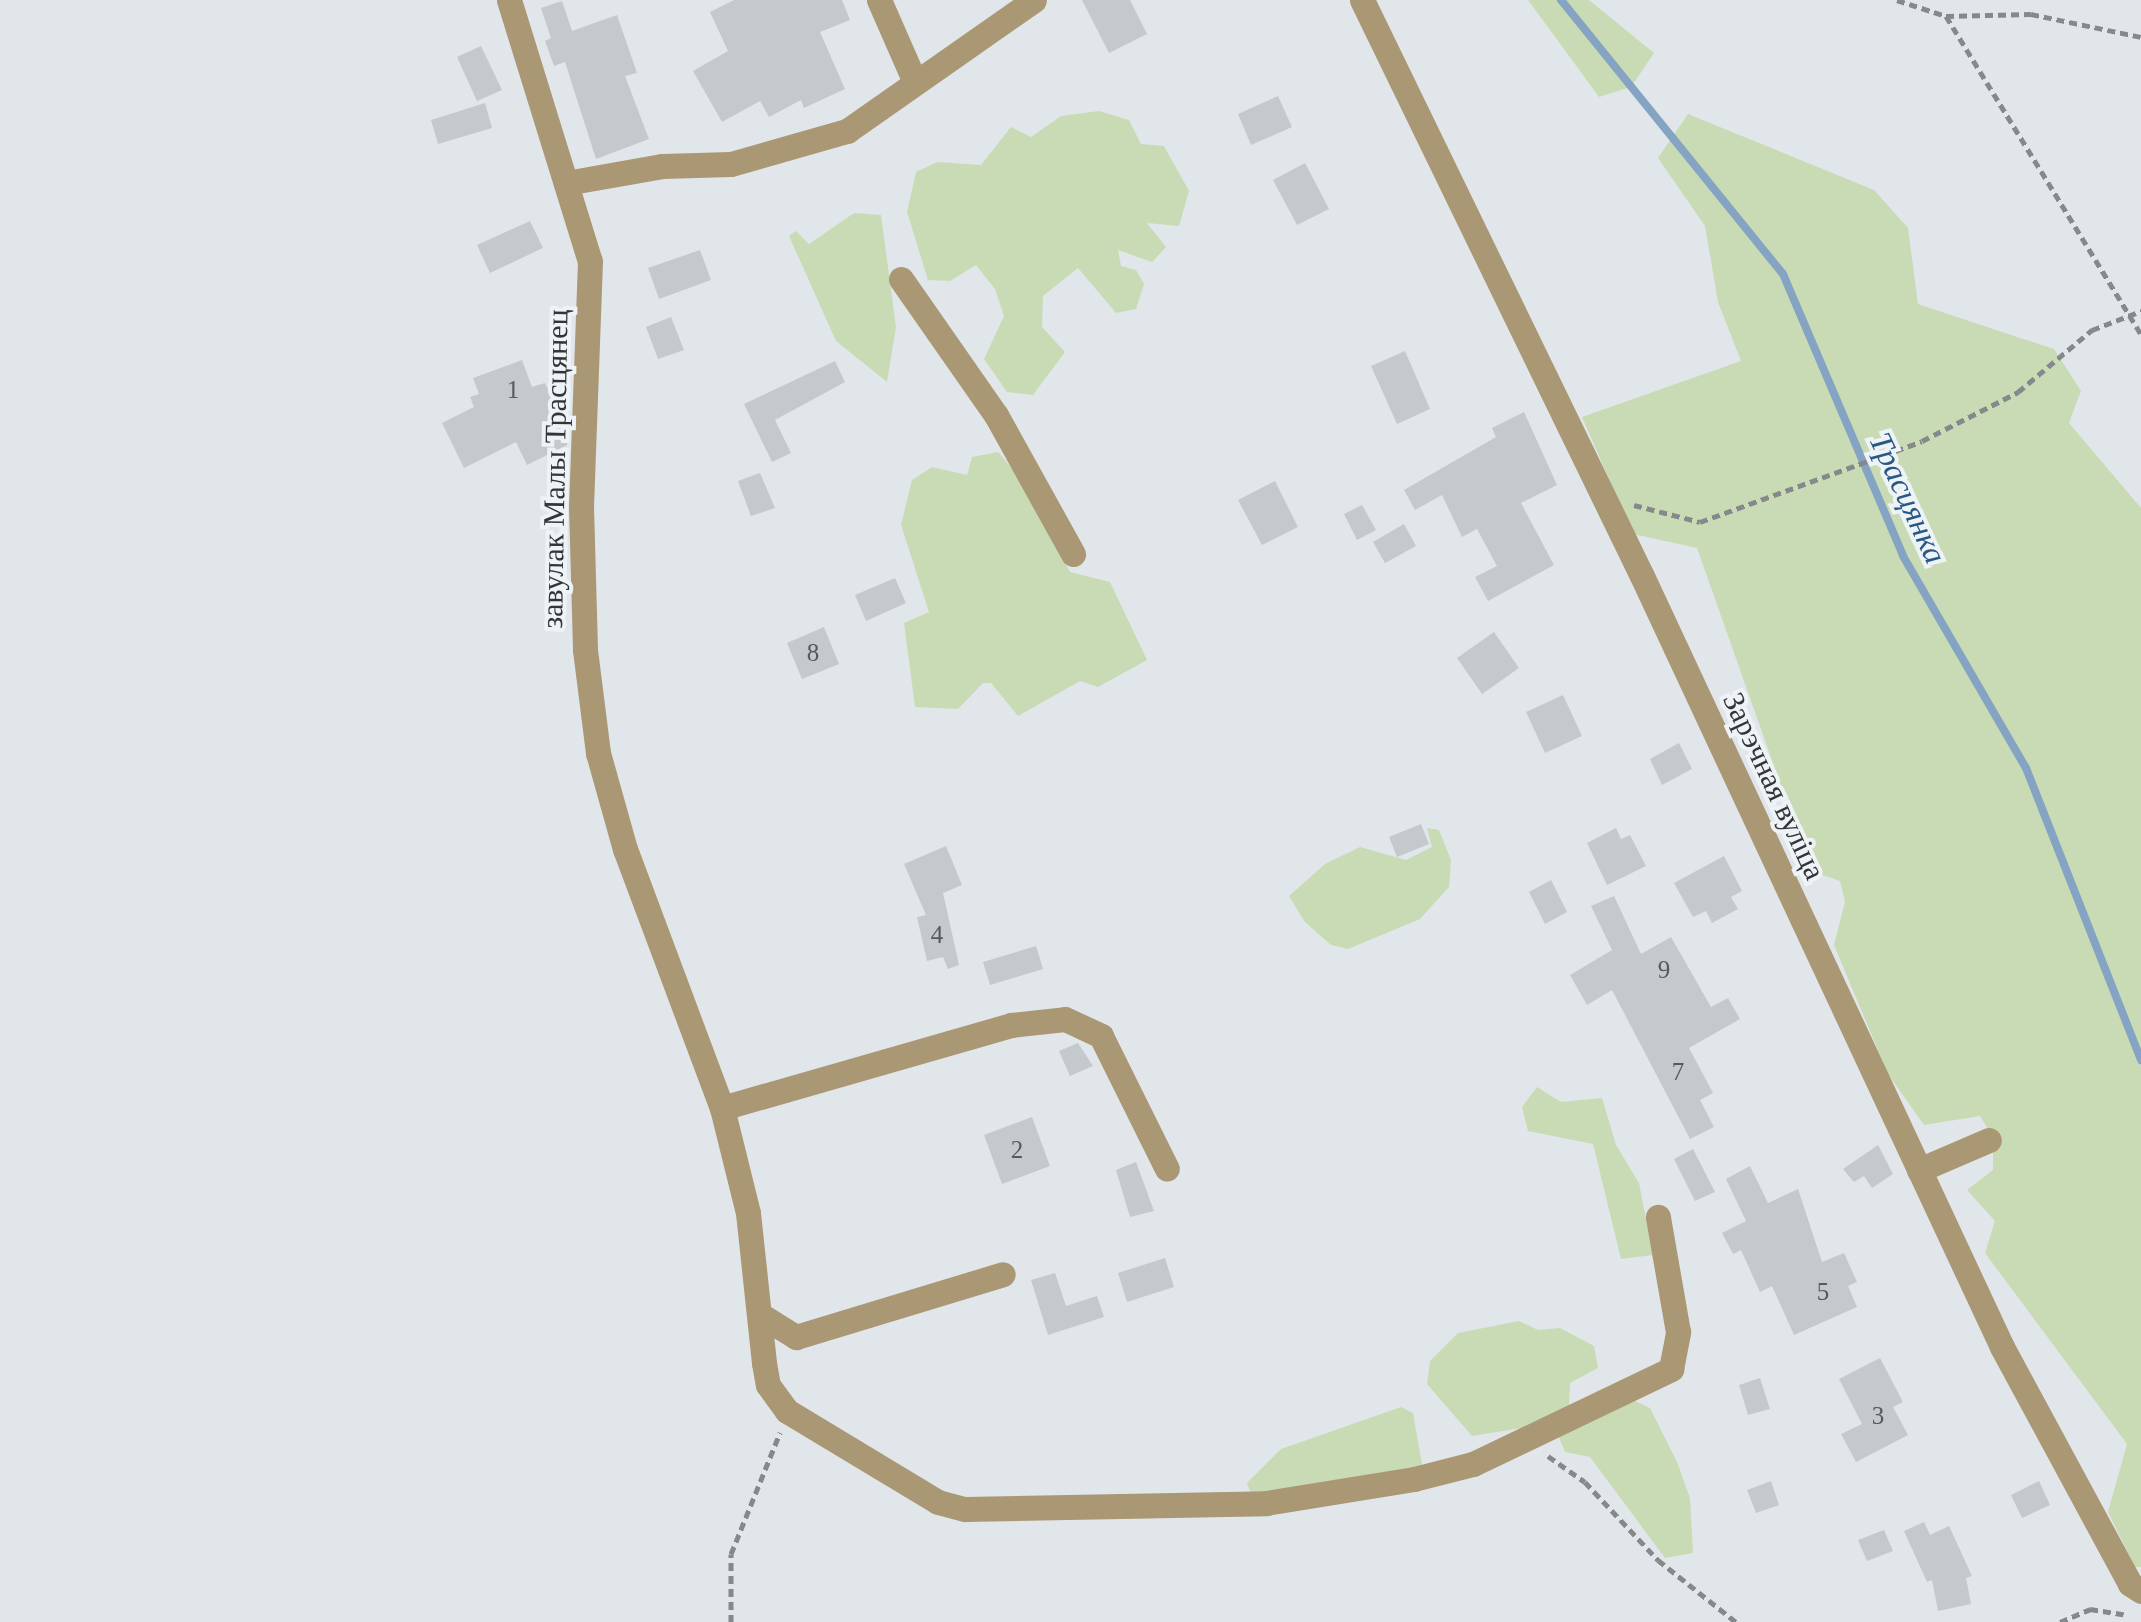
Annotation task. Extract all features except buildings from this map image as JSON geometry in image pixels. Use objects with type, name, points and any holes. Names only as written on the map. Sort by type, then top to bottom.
[{"type":"street","name":"завулак Малы Трасцянец","points":[[510,0],[590,260],[581,506],[585,650],[598,753],[625,849],[722,1108],[748,1213],[768,1385],[787,1411]]},
{"type":"street","points":[[879,0],[914,82]]},
{"type":"street","points":[[566,183],[780,155],[846,131],[1034,0]]},
{"type":"street","name":"Зарэчная вуліца","points":[[1362,0],[1606,501],[2002,1347],[2130,1584],[2141,1590]]},
{"type":"street","points":[[902,279],[996,416],[1072,554]]},
{"type":"street","points":[[722,1108],[1012,1025],[1064,1019],[1101,1036],[1167,1169]]},
{"type":"street","points":[[1918,1170],[1989,1140]]},
{"type":"street","points":[[787,1411],[938,1502],[1011,1512],[1266,1503],[1414,1479],[1473,1464],[1672,1369],[1678,1332],[1658,1217]]},
{"type":"street","points":[[759,1314],[796,1338],[1003,1274]]},
{"type":"path","points":[[1897,0],[1946,16],[2031,14],[2141,38]]},
{"type":"path","points":[[1946,16],[2124,315],[2141,334]]},
{"type":"path","points":[[1606,501],[1700,522],[1880,455],[2018,392],[2092,330],[2141,311]]},
{"type":"path","points":[[731,1622],[731,1554],[761,1493],[787,1411]]},
{"type":"path","points":[[1508,1444],[1539,1450],[1586,1482],[1658,1560],[1736,1622]]},
{"type":"path","points":[[2060,1622],[2090,1609],[2141,1616]]},
{"type":"green space","points":[[1528,0],[1589,0],[1654,53],[1631,87],[1599,97]]},
{"type":"green space","points":[[1099,111],[1129,120],[1141,144],[1164,146],[1189,191],[1179,226],[1147,223],[1166,247],[1152,262],[1118,250],[1121,266],[1136,270],[1144,284],[1136,309],[1116,313],[1078,268],[1043,296],[1042,327],[1065,352],[1033,395],[1007,392],[984,359],[1004,316],[995,289],[976,265],[950,281],[928,280],[907,212],[916,172],[937,162],[981,165],[1011,127],[1031,137],[1061,116]]},
{"type":"green space","points":[[1688,114],[1874,190],[1908,228],[1918,304],[2054,349],[2081,391],[2069,423],[2141,508],[2141,1567],[2135,1567],[2108,1512],[2127,1444],[1985,1253],[1995,1221],[1967,1190],[1993,1170],[1993,1137],[1980,1116],[1924,1125],[1888,1074],[1834,945],[1845,902],[1840,881],[1811,871],[1697,548],[1633,534],[1582,417],[1741,361],[1718,302],[1705,226],[1658,158]]},
{"type":"green space","points":[[854,213],[881,215],[896,327],[887,382],[836,341],[789,236],[796,231],[809,244]]},
{"type":"green space","points":[[998,452],[1026,485],[1070,572],[1110,582],[1147,660],[1098,687],[1080,681],[1018,716],[991,683],[983,683],[958,709],[915,707],[904,623],[929,612],[901,525],[912,480],[932,467],[967,475],[972,457]]},
{"type":"green space","points":[[1427,828],[1439,830],[1451,860],[1449,887],[1420,919],[1348,949],[1331,945],[1305,922],[1289,896],[1325,864],[1360,847],[1406,860],[1432,847]]},
{"type":"green space","points":[[1537,1087],[1561,1102],[1602,1098],[1616,1145],[1639,1183],[1653,1255],[1621,1259],[1593,1144],[1528,1131],[1522,1107]]},
{"type":"green space","points":[[1519,1321],[1538,1330],[1560,1328],[1594,1346],[1598,1368],[1570,1383],[1569,1406],[1522,1428],[1472,1436],[1427,1384],[1430,1361],[1458,1333]]},
{"type":"green space","points":[[1633,1400],[1650,1408],[1677,1462],[1690,1498],[1693,1553],[1665,1558],[1590,1457],[1565,1452],[1557,1433]]},
{"type":"green space","points":[[1401,1407],[1413,1413],[1423,1470],[1252,1497],[1247,1483],[1281,1449]]},
{"type":"waterway","name":"Трасцянка","points":[[1561,0],[1783,274],[1903,556],[2026,768],[2141,1060]]}]
